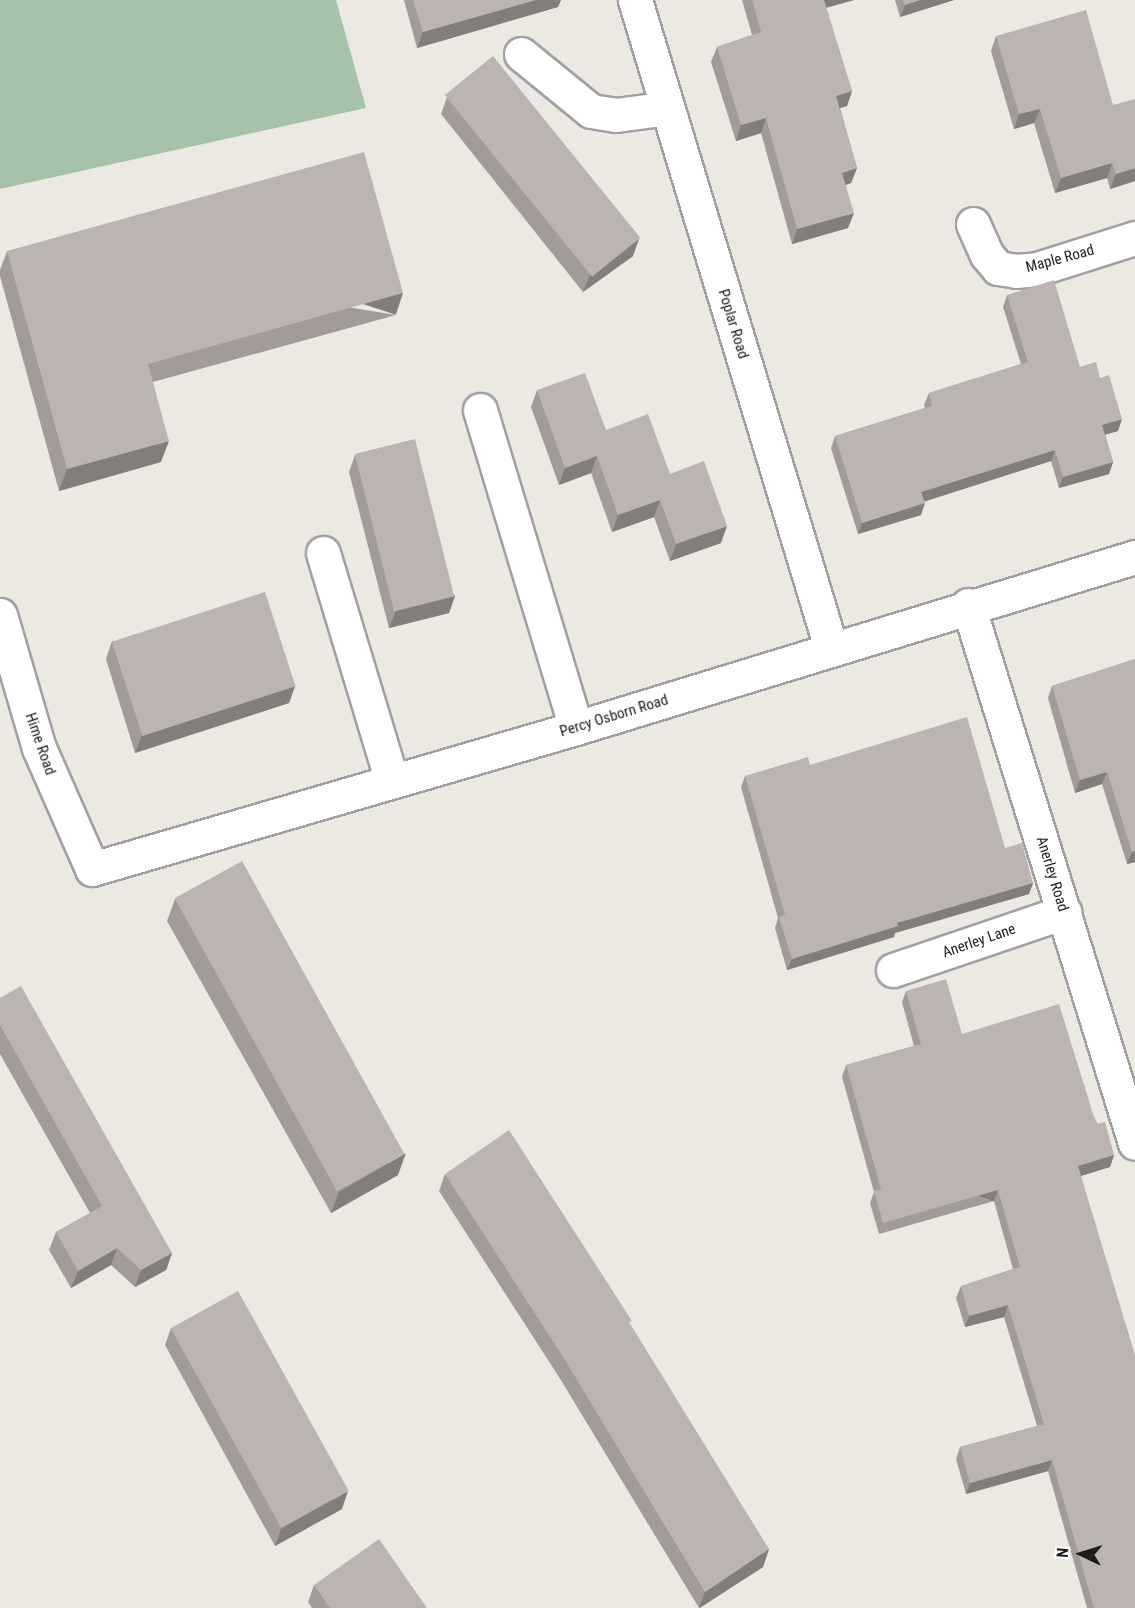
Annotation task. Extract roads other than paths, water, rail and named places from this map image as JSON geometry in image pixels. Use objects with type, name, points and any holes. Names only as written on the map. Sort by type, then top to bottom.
[{"type":"street","name":"Poplar Road","points":[[635,0],[831,648]]},
{"type":"street","points":[[521,54],[591,111],[616,116],[668,108]]},
{"type":"street","name":"Maple Road","points":[[973,224],[987,255],[998,268],[1016,271],[1036,268],[1135,238]]},
{"type":"street","points":[[480,410],[576,728]]},
{"type":"street","points":[[323,553],[392,781]]},
{"type":"street","name":"Percy Osborn Road","points":[[92,868],[576,728],[968,605],[1135,557]]},
{"type":"street","name":"Anerley Road","points":[[968,605],[1135,1143]]},
{"type":"street","name":"Hime Road","points":[[0,615],[39,748],[92,868]]},
{"type":"street","name":"Anerley Lane","points":[[893,970],[1064,912]]}]
